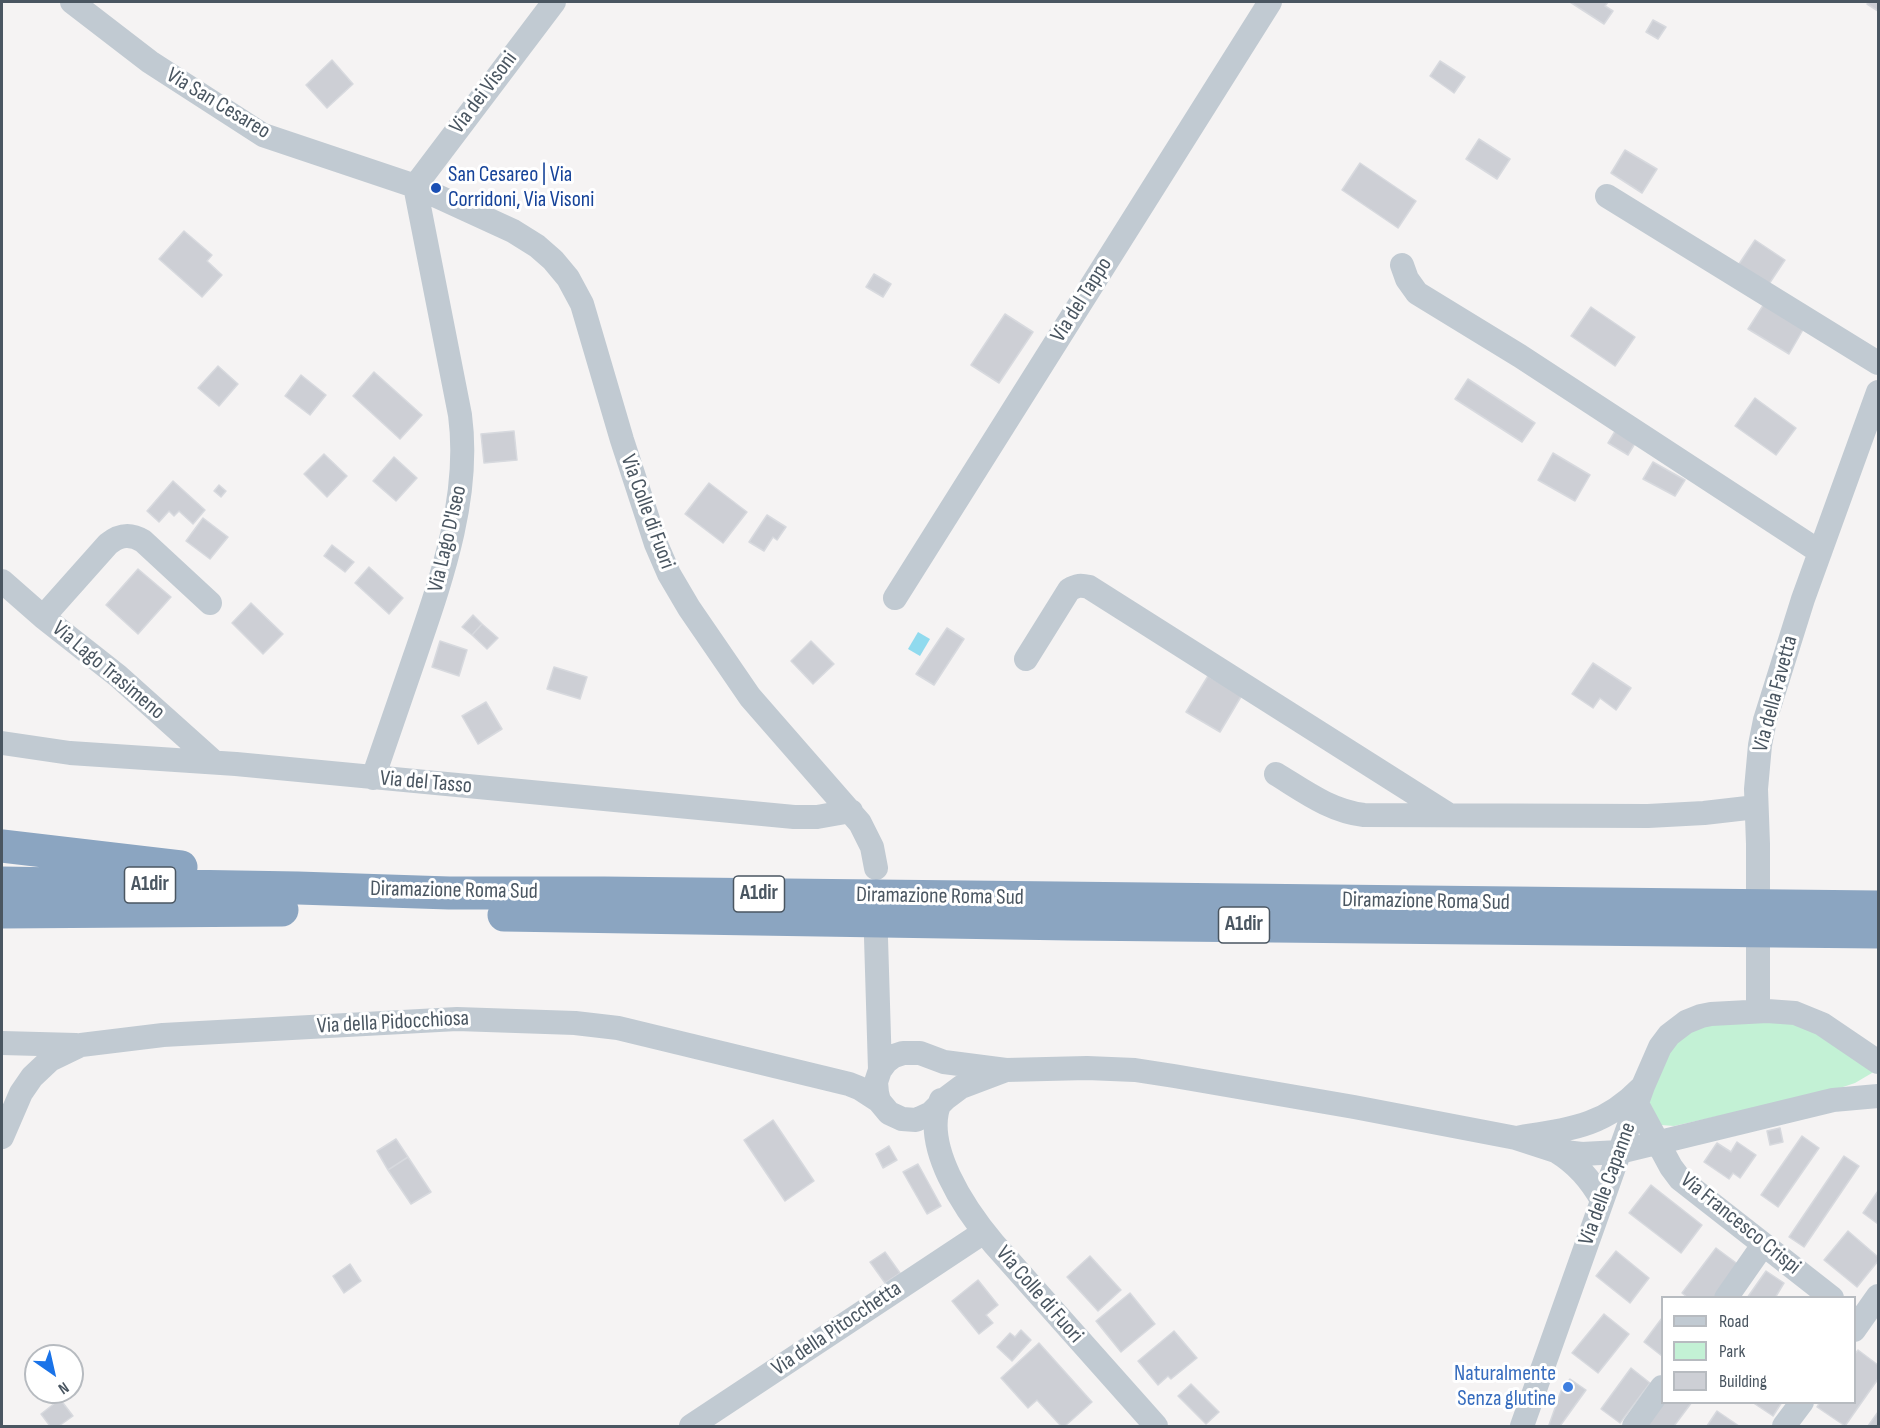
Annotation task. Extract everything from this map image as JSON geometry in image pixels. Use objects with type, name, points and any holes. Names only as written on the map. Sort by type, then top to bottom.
[{"type":"highway","points":[[2,846],[222,872],[298,888]]},
{"type":"highway","name":"Diramazione Roma Sud","points":[[2,883],[448,893],[604,892],[1878,907]]},
{"type":"highway","name":"Diramazione Roma Sud","points":[[2,912],[306,910],[633,918],[1878,932]]},
{"type":"street","name":"Via San Cesareo","points":[[72,2],[150,62],[263,135],[415,186]]},
{"type":"street","name":"Via dei Visoni","points":[[415,186],[554,2]]},
{"type":"street","name":"Via del Tappo","points":[[895,598],[1270,2]]},
{"type":"street","name":"Via Lago D'Iseo","points":[[373,778],[432,607],[458,506],[462,476],[460,415],[415,186]]},
{"type":"street","name":"Via Colle di Fuori","points":[[415,186],[513,231],[537,246],[566,275],[585,312],[622,440],[656,544],[669,574],[689,608],[750,697],[851,811],[869,839],[876,868]]},
{"type":"street","points":[[1607,196],[1878,363]]},
{"type":"street","points":[[1402,265],[1407,279],[1417,292],[1520,356],[1820,552]]},
{"type":"street","name":"Via della Favetta","points":[[1758,1011],[1756,807],[1759,755],[1768,707],[1820,552],[1878,392]]},
{"type":"street","points":[[43,617],[108,544],[126,535],[143,541],[210,603]]},
{"type":"street","name":"Via Lago Trasimeno","points":[[2,581],[43,617],[118,676],[214,762]]},
{"type":"street","points":[[1026,659],[1069,590],[1075,586],[1089,587],[1449,815]]},
{"type":"street","name":"Via del Tasso","points":[[2,744],[89,755],[214,762],[794,817],[817,818],[851,811]]},
{"type":"street","points":[[1276,774],[1325,804],[1354,814],[1648,816],[1756,807]]},
{"type":"street","points":[[876,938],[880,1070],[876,1088],[879,1101],[884,1107],[895,1117],[910,1120],[926,1116],[961,1087],[1006,1070]]},
{"type":"street","name":"Via delle Capanne","points":[[1522,1426],[1640,1095],[1663,1043],[1681,1024],[1701,1016],[1782,1011],[1808,1017],[1822,1024],[1878,1062]]},
{"type":"street","points":[[878,1012],[890,1036],[901,1046],[944,1062],[1006,1070],[1100,1068],[1151,1072],[1516,1138],[1558,1141],[1582,1154],[1622,1144],[1657,1143],[1833,1100],[1878,1096]]},
{"type":"street","name":"Via della Pidocchiosa","points":[[2,1137],[21,1093],[38,1070],[57,1055],[81,1045],[163,1035],[457,1019],[544,1021],[618,1028],[826,1078],[859,1088],[879,1101]]},
{"type":"street","points":[[2,1043],[81,1045]]},
{"type":"street","points":[[880,1070],[894,1056],[903,1053],[920,1054],[940,1069],[944,1087],[939,1104]]},
{"type":"street","name":"Via della Pidocchiosa","points":[[826,1078],[859,1080],[874,1075],[880,1070]]},
{"type":"street","points":[[1833,1100],[1867,1085],[1878,1077]]},
{"type":"street","points":[[1558,1141],[1583,1126],[1605,1117],[1640,1095]]},
{"type":"street","name":"Via Francesco Crispi","points":[[1640,1095],[1657,1143],[1680,1179],[1829,1296]]},
{"type":"street","name":"Via Colle di Fuori","points":[[939,1104],[936,1129],[939,1151]]},
{"type":"street","name":"Via Colle di Fuori","points":[[910,1120],[922,1130],[939,1151],[959,1193],[984,1232],[1156,1426]]},
{"type":"street","points":[[1558,1141],[1571,1161],[1582,1170],[1602,1200]]},
{"type":"street","name":"Via della Pitocchetta","points":[[691,1426],[984,1232]]},
{"type":"street","points":[[1727,1296],[1763,1245]]},
{"type":"street","points":[[1862,1324],[1878,1296]]},
{"type":"street","points":[[1634,1426],[1661,1388]]},
{"type":"street","points":[[1784,1426],[1800,1404]]},
{"type":"green space","points":[[1766,1019],[1806,1025],[1877,1070],[1855,1083],[1834,1090],[1674,1126],[1661,1125],[1651,1118],[1648,1088],[1667,1048],[1702,1025]]},
{"type":"water","points":[[918,632],[930,639],[920,656],[908,649]]},
{"type":"building","points":[[1570,2],[1608,2],[1605,6],[1613,11],[1604,24]]},
{"type":"building","points":[[1878,2],[1878,11],[1867,4]]},
{"type":"building","points":[[1653,20],[1666,27],[1658,39],[1646,32]]},
{"type":"building","points":[[332,60],[353,84],[327,108],[306,85]]},
{"type":"building","points":[[1440,61],[1465,77],[1454,93],[1430,76]]},
{"type":"building","points":[[1479,139],[1510,159],[1497,179],[1466,159]]},
{"type":"building","points":[[1625,150],[1657,169],[1642,193],[1611,173]]},
{"type":"building","points":[[1360,163],[1416,201],[1398,228],[1342,190]]},
{"type":"building","points":[[184,231],[212,255],[207,261],[222,275],[202,297],[159,259]]},
{"type":"building","points":[[1755,240],[1785,260],[1767,287],[1737,267]]},
{"type":"building","points":[[874,274],[891,284],[883,297],[866,287]]},
{"type":"building","points":[[1764,304],[1804,328],[1789,354],[1748,329]]},
{"type":"building","points":[[1591,307],[1635,337],[1615,366],[1571,336]]},
{"type":"building","points":[[1005,314],[1033,332],[999,383],[971,365]]},
{"type":"building","points":[[218,366],[238,384],[219,406],[198,388]]},
{"type":"building","points":[[374,372],[422,415],[400,439],[353,396]]},
{"type":"building","points":[[301,375],[326,395],[310,415],[285,396]]},
{"type":"building","points":[[1468,379],[1535,423],[1522,442],[1455,399]]},
{"type":"building","points":[[1755,398],[1796,428],[1776,455],[1735,426]]},
{"type":"building","points":[[1617,428],[1637,440],[1628,455],[1608,443]]},
{"type":"building","points":[[514,431],[517,460],[484,463],[481,434]]},
{"type":"building","points":[[1553,453],[1590,475],[1575,501],[1538,480]]},
{"type":"building","points":[[324,454],[347,476],[327,497],[304,474]]},
{"type":"building","points":[[394,457],[417,478],[396,501],[373,481]]},
{"type":"building","points":[[1653,462],[1685,480],[1675,496],[1643,479]]},
{"type":"building","points":[[173,481],[205,510],[193,524],[179,511],[174,516],[169,511],[159,522],[147,511]]},
{"type":"building","points":[[709,483],[747,512],[723,543],[685,514]]},
{"type":"building","points":[[219,485],[226,491],[221,497],[214,491]]},
{"type":"building","points":[[767,515],[786,527],[777,540],[773,537],[764,551],[749,542]]},
{"type":"building","points":[[203,518],[228,537],[210,559],[186,541]]},
{"type":"building","points":[[332,545],[354,562],[345,572],[324,556]]},
{"type":"building","points":[[369,567],[403,598],[389,614],[355,583]]},
{"type":"building","points":[[138,569],[171,597],[138,634],[106,605]]},
{"type":"building","points":[[251,603],[283,634],[263,654],[232,623]]},
{"type":"building","points":[[473,615],[482,624],[472,635],[462,627]]},
{"type":"building","points":[[482,624],[498,638],[487,649],[472,635]]},
{"type":"building","points":[[947,628],[964,639],[934,685],[916,674]]},
{"type":"building","points":[[440,641],[467,650],[459,676],[432,667]]},
{"type":"building","points":[[811,641],[834,664],[813,684],[791,661]]},
{"type":"building","points":[[1593,663],[1631,688],[1616,710],[1600,698],[1593,708],[1572,694]]},
{"type":"building","points":[[554,667],[587,677],[580,699],[547,689]]},
{"type":"building","points":[[1208,676],[1242,695],[1220,732],[1186,712]]},
{"type":"building","points":[[486,702],[502,729],[478,744],[462,716]]},
{"type":"building","points":[[773,1120],[814,1181],[785,1201],[744,1140]]},
{"type":"building","points":[[1780,1128],[1783,1142],[1770,1145],[1767,1131]]},
{"type":"building","points":[[1802,1136],[1819,1148],[1778,1207],[1761,1195]]},
{"type":"building","points":[[396,1139],[408,1157],[388,1170],[377,1151]]},
{"type":"building","points":[[1737,1142],[1756,1155],[1740,1178],[1733,1173],[1729,1179],[1704,1162],[1717,1143],[1731,1152]]},
{"type":"building","points":[[889,1146],[897,1160],[883,1168],[876,1154]]},
{"type":"building","points":[[1844,1156],[1859,1166],[1804,1247],[1789,1237]]},
{"type":"building","points":[[408,1157],[431,1192],[411,1204],[388,1170]]},
{"type":"building","points":[[918,1164],[941,1206],[927,1214],[903,1172]]},
{"type":"building","points":[[1651,1185],[1702,1225],[1681,1253],[1629,1213]]},
{"type":"building","points":[[1878,1191],[1878,1224],[1863,1213]]},
{"type":"building","points":[[1848,1231],[1878,1257],[1878,1261],[1857,1287],[1824,1260]]},
{"type":"building","points":[[1716,1248],[1739,1265],[1716,1296],[1686,1296],[1682,1293]]},
{"type":"building","points":[[1616,1251],[1649,1278],[1630,1303],[1596,1276]]},
{"type":"building","points":[[885,1252],[900,1273],[885,1283],[870,1262]]},
{"type":"building","points":[[1090,1256],[1121,1290],[1098,1311],[1067,1277]]},
{"type":"building","points":[[350,1264],[361,1281],[344,1293],[333,1276]]},
{"type":"building","points":[[1766,1271],[1784,1283],[1776,1296],[1748,1296]]},
{"type":"building","points":[[978,1280],[998,1305],[986,1315],[993,1323],[979,1334],[952,1301]]},
{"type":"building","points":[[1130,1293],[1155,1324],[1121,1352],[1096,1321]]},
{"type":"building","points":[[1604,1314],[1629,1334],[1598,1373],[1572,1353]]},
{"type":"building","points":[[1661,1319],[1661,1355],[1644,1342]]},
{"type":"building","points":[[1021,1330],[1031,1340],[1012,1361],[997,1347],[1010,1333],[1015,1337]]},
{"type":"building","points":[[1174,1331],[1197,1358],[1171,1379],[1168,1376],[1158,1385],[1138,1361]]},
{"type":"building","points":[[1039,1343],[1092,1402],[1065,1426],[1061,1426],[1037,1400],[1028,1408],[1001,1378]]},
{"type":"building","points":[[1858,1350],[1878,1365],[1878,1379],[1845,1426],[1817,1407],[1819,1404],[1856,1404],[1856,1352]]},
{"type":"building","points":[[1631,1368],[1650,1383],[1620,1423],[1601,1409]]},
{"type":"building","points":[[1570,1379],[1586,1390],[1560,1426],[1551,1426],[1549,1425],[1561,1391]]},
{"type":"building","points":[[1191,1384],[1219,1412],[1206,1424],[1178,1396]]},
{"type":"building","points":[[54,1404],[64,1404],[73,1416],[59,1426],[50,1426],[41,1414]]},
{"type":"building","points":[[1662,1404],[1690,1404],[1674,1426],[1646,1426]]},
{"type":"building","points":[[1755,1404],[1781,1404],[1773,1416]]},
{"type":"building","points":[[1717,1411],[1739,1426],[1707,1426]]},
{"type":"building","points":[[1878,1412],[1878,1426],[1868,1426]]},
{"type":"place","name":"San Cesareo | Via Corridoni, Via Visoni","points":[[436,188]]},
{"type":"place","name":"Naturalmente Senza glutine","points":[[1568,1387]]}]
